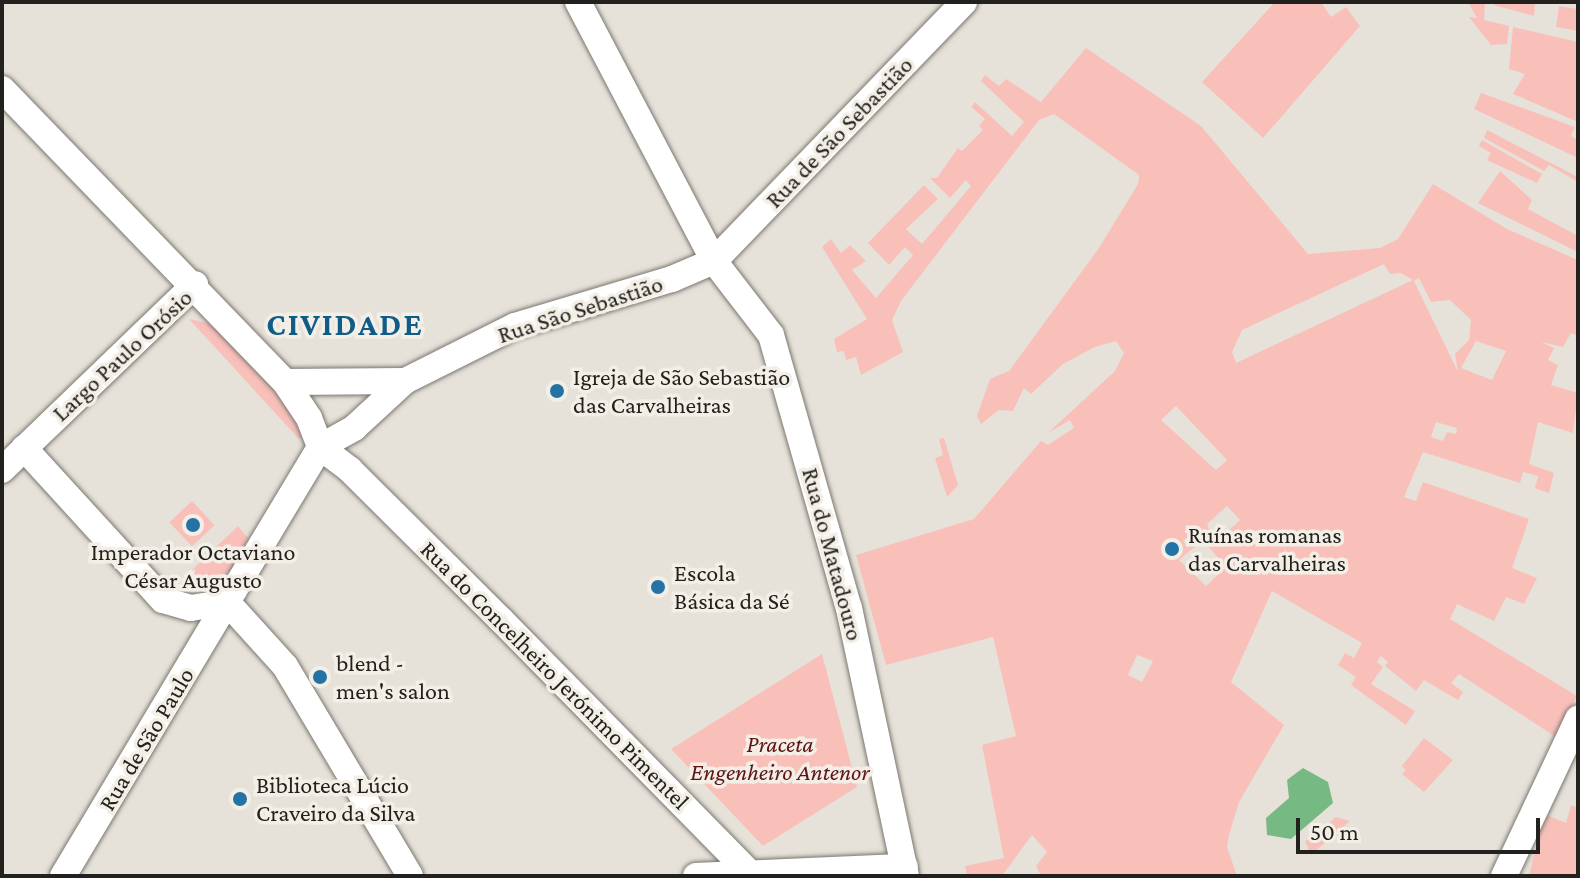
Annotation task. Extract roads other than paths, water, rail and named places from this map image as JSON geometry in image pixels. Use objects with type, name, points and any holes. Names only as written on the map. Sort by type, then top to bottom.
[{"type":"street","name":"Rua do Matadouro","points":[[578,2],[714,261],[755,310],[780,358],[849,608],[905,872]]},
{"type":"street","name":"Rua de São Sebastião","points":[[714,261],[964,2]]},
{"type":"street","points":[[2,89],[195,284]]},
{"type":"street","name":"Rua São Sebastião","points":[[320,447],[354,428],[405,381],[515,326],[672,279],[714,261]]},
{"type":"street","name":"Largo Paulo Orósio","points":[[2,470],[195,284],[285,382],[309,418],[320,447]]},
{"type":"street","name":"Rua São Sebastião","points":[[285,382],[405,381]]},
{"type":"street","points":[[24,448],[163,600],[191,608],[227,602],[320,447]]},
{"type":"street","name":"Rua do Concelheiro Jerónimo Pimentel","points":[[320,447],[447,566],[751,874]]},
{"type":"street","points":[[227,602],[285,666],[410,876]]},
{"type":"street","name":"Rua de São Paulo","points":[[65,875],[227,602]]},
{"type":"street","points":[[1504,876],[1578,719]]},
{"type":"street","points":[[696,876],[905,872]]},
{"type":"place","name":"Igreja de São Sebastião das Carvalheiras","points":[[557,391]]},
{"type":"place","name":"Imperador Octaviano César Augusto","points":[[193,525]]},
{"type":"place","name":"Ruínas romanas das Carvalheiras","points":[[1172,549]]},
{"type":"place","name":"Escola Básica da Sé","points":[[658,587]]},
{"type":"place","name":"blend - men's salon","points":[[320,677]]},
{"type":"place","name":"Biblioteca Lúcio Craveiro da Silva","points":[[240,799]]},
{"type":"district","name":"CIVIDADE","points":[[345,324]]},
{"type":"park label","name":"Praceta Engenheiro Antenor","points":[[780,758]]}]
